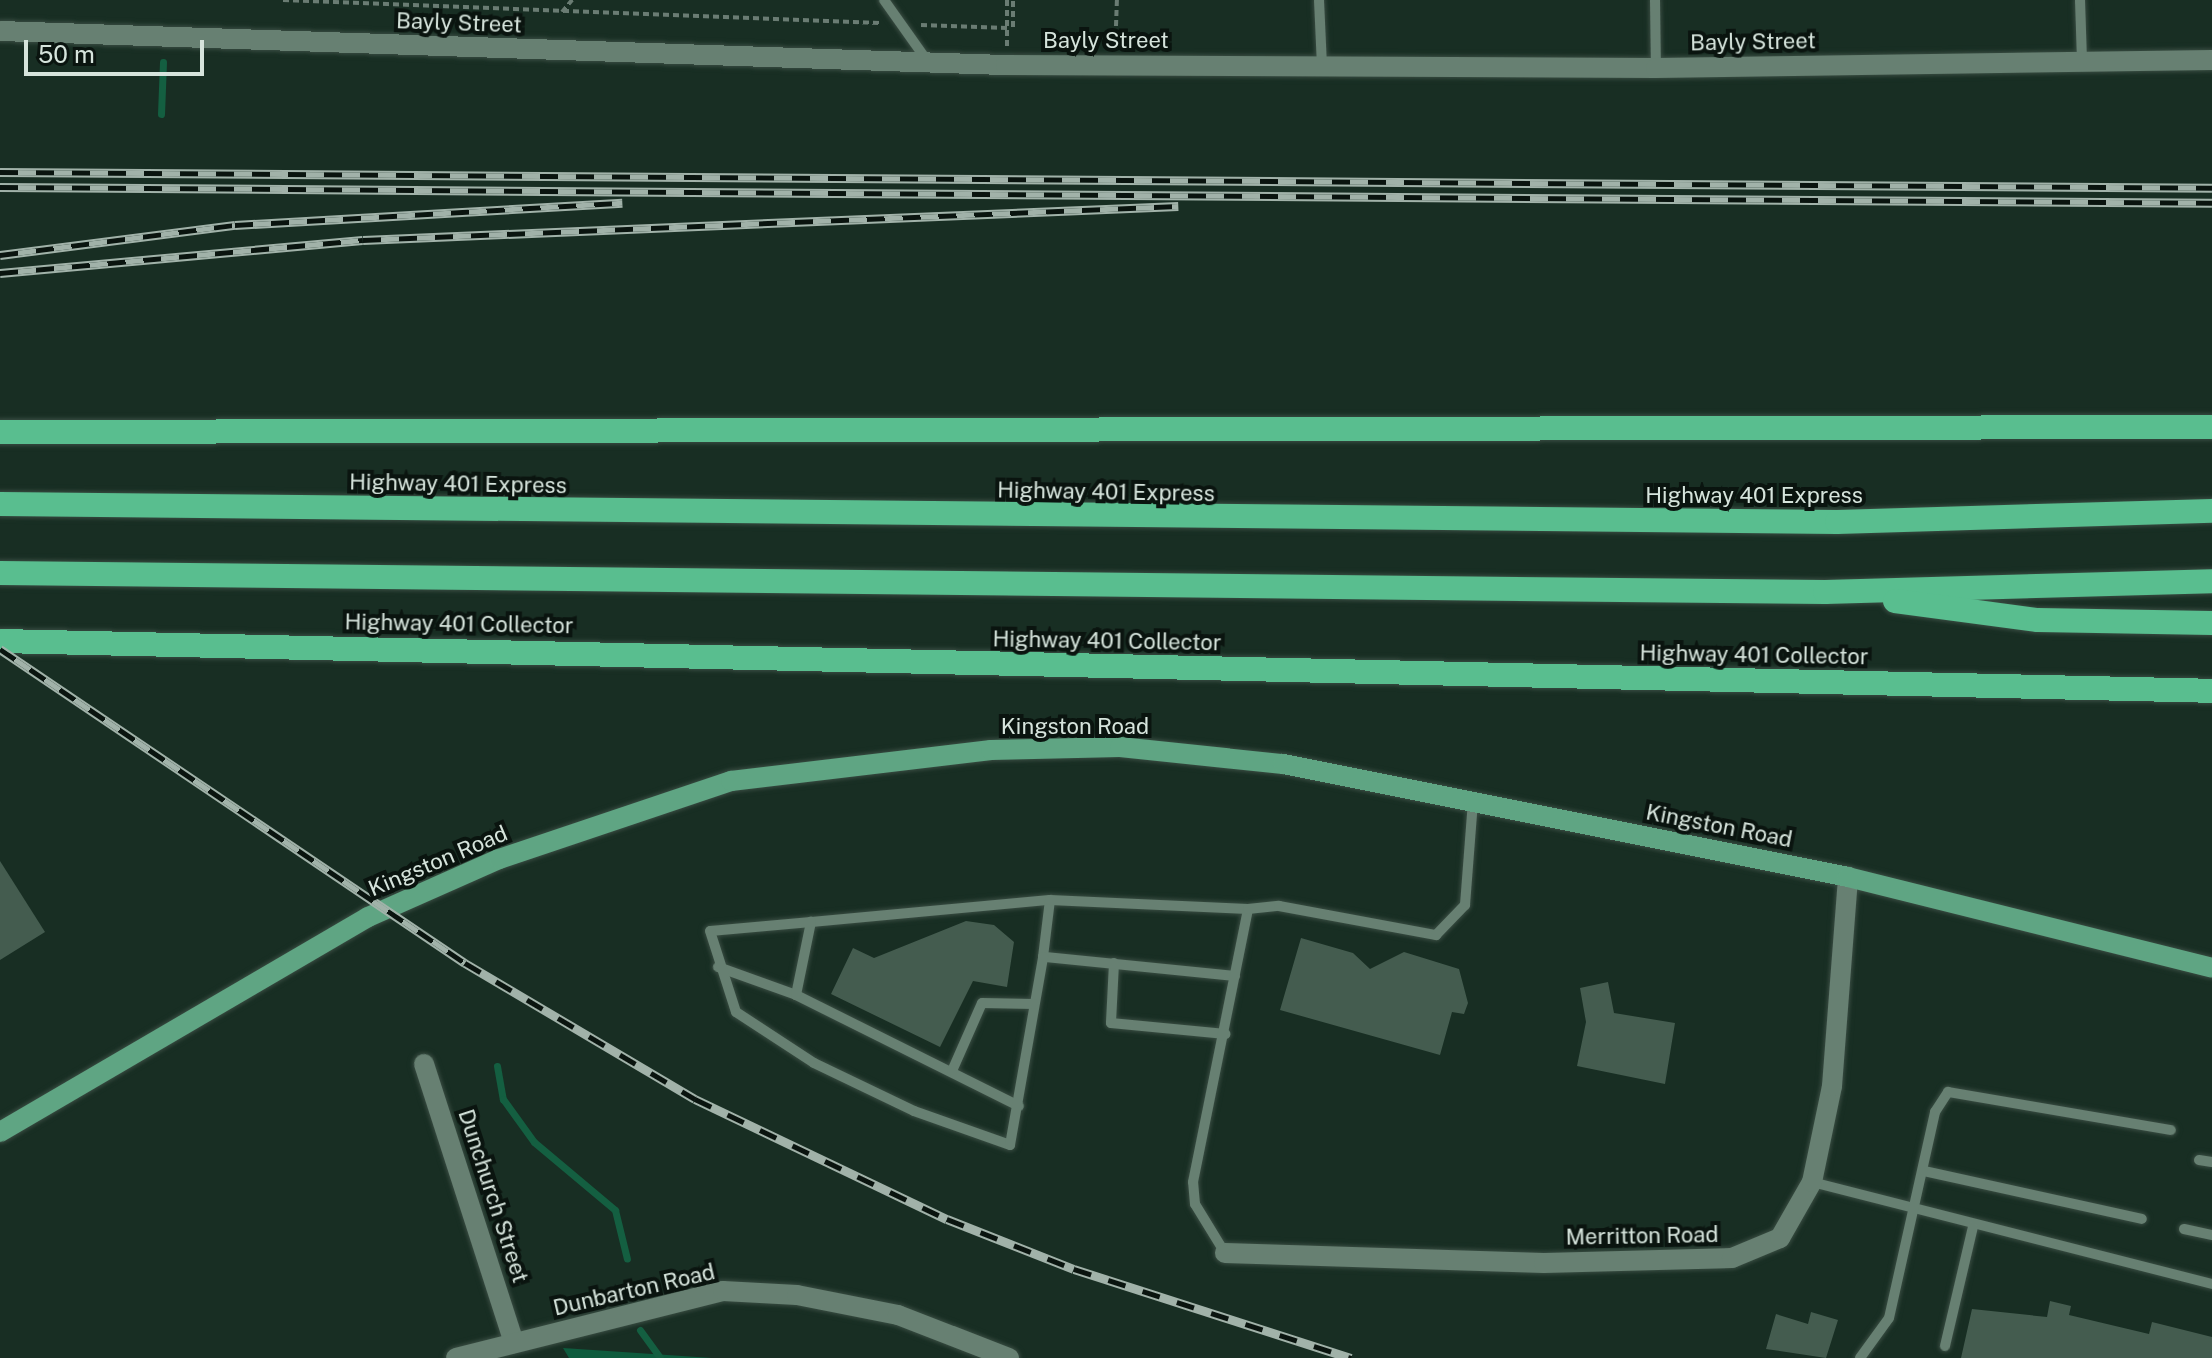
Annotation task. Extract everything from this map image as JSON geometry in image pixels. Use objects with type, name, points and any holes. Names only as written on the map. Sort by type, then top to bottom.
[{"type":"highway","points":[[0,432],[2212,427]]},
{"type":"highway","name":"Highway 401 Express","points":[[0,504],[1821,522],[2212,511]]},
{"type":"highway","points":[[0,573],[1825,592],[2212,581]]},
{"type":"highway","points":[[1825,592],[2038,620],[2212,623]]},
{"type":"highway","name":"Highway 401 Collector","points":[[0,641],[2212,691]]},
{"type":"main road","name":"Bayly Street","points":[[0,31],[1006,65],[1656,68],[2212,60]]},
{"type":"main road","name":"Kingston Road","points":[[0,1132],[368,917],[499,859],[731,781],[991,750],[1120,747],[1283,764],[1848,877],[2212,968]]},
{"type":"main road","name":"Merritton Road","points":[[1225,1253],[1544,1263],[1732,1258],[1780,1238],[1812,1182],[1832,1086],[1848,877]]},
{"type":"main road","name":"Dunchurch Street","points":[[424,1064],[514,1343]]},
{"type":"main road","name":"Dunbarton Road","points":[[456,1358],[723,1291],[797,1295],[898,1315],[1009,1358]]},
{"type":"lane","points":[[884,0],[907,24],[928,62]]},
{"type":"lane","points":[[1319,0],[1322,66]]},
{"type":"lane","points":[[1655,0],[1656,68]]},
{"type":"lane","points":[[2080,0],[2082,60]]},
{"type":"lane","points":[[1050,900],[1019,1106],[1010,1145],[914,1111],[814,1063],[736,1012],[718,967],[710,931],[1050,900],[1248,909],[1279,906],[1436,935],[1452,927],[1465,905],[1473,801]]},
{"type":"lane","points":[[1225,1253],[1195,1204],[1193,1182],[1248,909]]},
{"type":"lane","points":[[796,995],[811,922]]},
{"type":"lane","points":[[1043,957],[1235,976]]},
{"type":"lane","points":[[1114,963],[1111,1023],[1225,1034]]},
{"type":"lane","points":[[718,967],[796,995],[1019,1106]]},
{"type":"lane","points":[[952,1071],[982,1003],[1034,1004]]},
{"type":"lane","points":[[1860,1358],[1889,1318],[1916,1213],[1935,1112],[1948,1092],[1959,1090],[2171,1130]]},
{"type":"lane","points":[[2199,1160],[2212,1162]]},
{"type":"lane","points":[[1924,1171],[2142,1219]]},
{"type":"lane","points":[[1812,1182],[1916,1213],[2212,1284]]},
{"type":"lane","points":[[1945,1346],[1973,1227]]},
{"type":"lane","points":[[2184,1229],[2212,1235]]},
{"type":"path","points":[[283,0],[1010,27]]},
{"type":"path","points":[[562,12],[572,0]]},
{"type":"path","points":[[1007,0],[1010,27]]},
{"type":"path","points":[[1006,65],[1013,0]]},
{"type":"path","points":[[1116,26],[1117,0]]},
{"type":"green space","points":[[563,1348],[712,1358],[569,1358]]},
{"type":"building","points":[[0,861],[45,932],[0,960]]},
{"type":"building","points":[[966,921],[994,925],[1014,942],[1007,987],[973,981],[940,1047],[831,994],[853,948],[874,958]]},
{"type":"building","points":[[1301,938],[1353,953],[1370,969],[1404,952],[1459,969],[1468,1003],[1464,1014],[1452,1012],[1440,1055],[1280,1010]]},
{"type":"building","points":[[1608,982],[1614,1013],[1675,1023],[1665,1084],[1577,1066],[1586,1022],[1580,988]]},
{"type":"building","points":[[2050,1301],[2071,1306],[2069,1315],[2149,1334],[2152,1322],[2212,1337],[2212,1358],[1961,1358],[1972,1309],[2047,1317]]},
{"type":"building","points":[[1811,1312],[1838,1320],[1826,1358],[1766,1349],[1776,1314],[1808,1324]]},
{"type":"waterway","points":[[161,114],[163,62]]},
{"type":"waterway","points":[[497,1066],[503,1099],[534,1142],[615,1210],[627,1259]]},
{"type":"waterway","points":[[640,1330],[660,1358]]},
{"type":"railway","points":[[0,172],[2212,188]]},
{"type":"railway","points":[[0,187],[2212,203]]},
{"type":"railway","points":[[0,255],[235,225],[622,203]]},
{"type":"railway","points":[[0,273],[363,240],[1178,206]]},
{"type":"railway","points":[[0,649],[465,963],[695,1099],[947,1219],[1074,1269],[1351,1358]]}]
